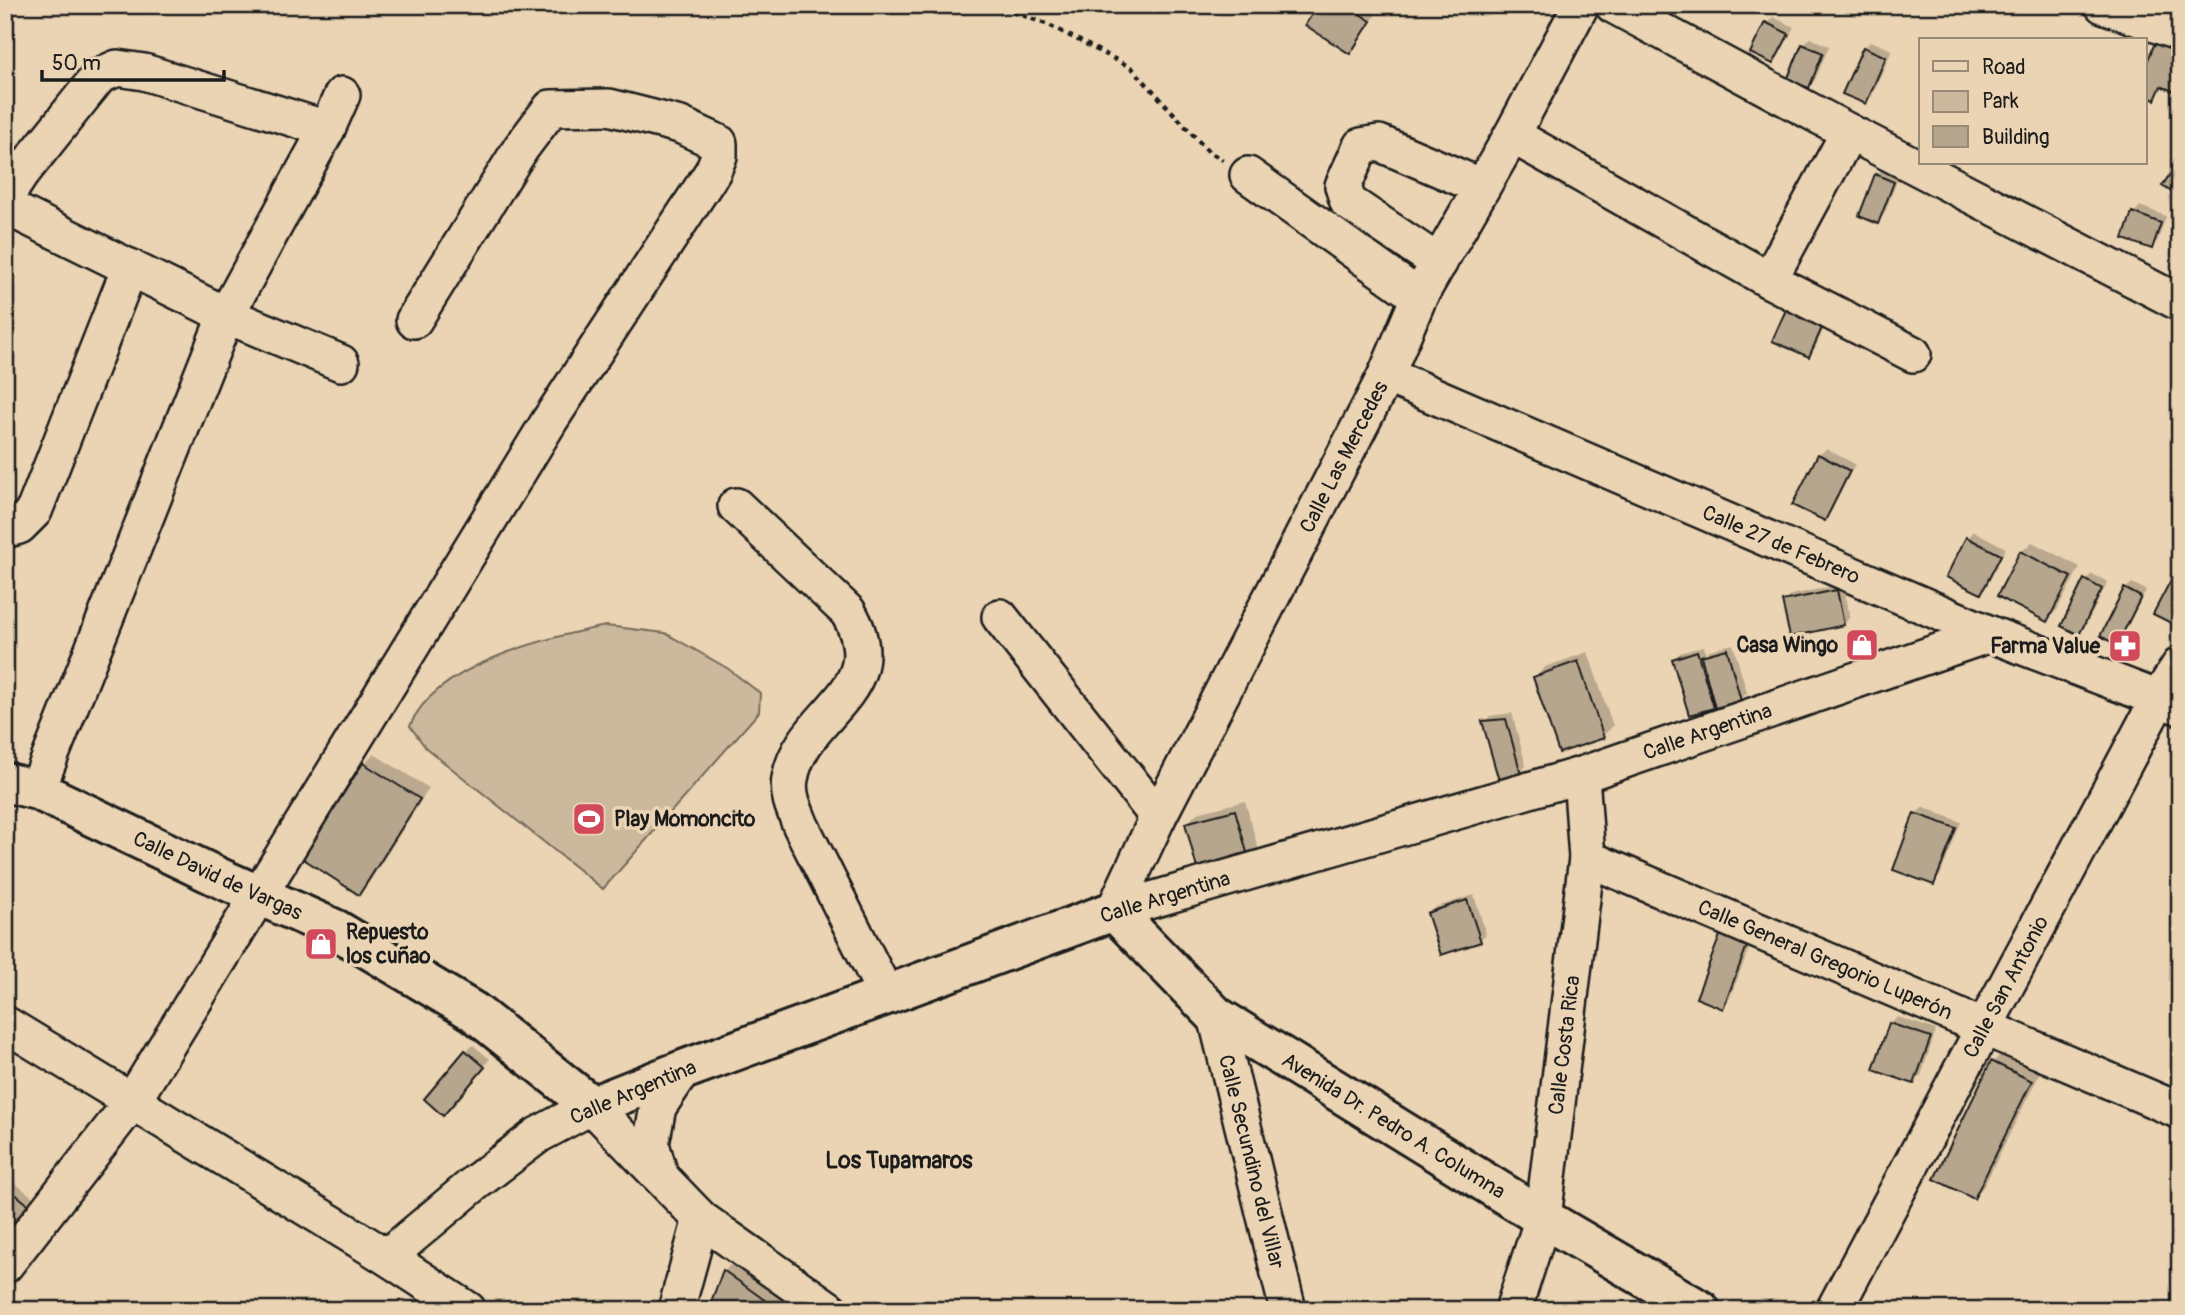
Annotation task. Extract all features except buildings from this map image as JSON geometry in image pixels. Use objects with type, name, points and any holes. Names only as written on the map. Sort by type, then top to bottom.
[{"type":"main road","name":"Calle David de Vargas","points":[[21,786],[335,929],[474,1012],[592,1106]]},
{"type":"main road","name":"Calle Argentina","points":[[592,1106],[1114,911]]},
{"type":"main road","name":"Avenida Dr. Pedro A. Columna","points":[[1114,911],[1216,1016],[1543,1218],[1700,1310]]},
{"type":"street","name":"Calle Las Mercedes","points":[[1114,911],[1158,817],[1386,375],[1419,297],[1512,135],[1581,5]]},
{"type":"street","points":[[1613,5],[1849,132],[2180,303]]},
{"type":"street","points":[[2103,5],[2180,33]]},
{"type":"street","points":[[5,198],[20,175],[99,76],[117,68],[144,72],[327,129]]},
{"type":"street","points":[[21,786],[226,315],[327,129],[342,95]]},
{"type":"street","points":[[5,1265],[132,1102],[550,420],[713,171],[719,156],[719,143],[680,125],[609,107],[551,108],[521,148],[414,320]]},
{"type":"street","points":[[1769,280],[1849,132]]},
{"type":"street","points":[[1512,135],[1769,280],[1913,354]]},
{"type":"street","points":[[1438,263],[1348,201],[1343,186],[1361,146],[1379,143],[1482,187]]},
{"type":"street","points":[[1248,175],[1419,297]]},
{"type":"street","points":[[5,206],[226,315],[341,363]]},
{"type":"street","points":[[5,530],[19,526],[34,511],[130,267]]},
{"type":"street","name":"Calle 27 de Febrero","points":[[1386,375],[1990,634],[2169,702]]},
{"type":"street","points":[[736,506],[848,612],[857,628],[862,649],[860,667],[853,683],[806,743],[795,760],[789,781],[791,802],[800,826],[886,995]]},
{"type":"street","points":[[1000,617],[1158,817]]},
{"type":"street","name":"Calle Argentina","points":[[1114,911],[1581,775],[1990,634]]},
{"type":"street","name":"Calle San Antonio","points":[[1834,1310],[1985,1028],[2169,702],[2180,665]]},
{"type":"street","name":"Calle Costa Rica","points":[[1513,1310],[1543,1218],[1587,858],[1581,775]]},
{"type":"street","name":"Calle General Gregorio Luperón","points":[[1587,858],[2180,1111]]},
{"type":"street","name":"Calle Secundino del Villar","points":[[1216,1016],[1288,1310]]},
{"type":"street","points":[[5,1024],[387,1257],[468,1310]]},
{"type":"street","points":[[660,1175],[651,1144],[659,1107],[683,1070]]},
{"type":"street","points":[[592,1106],[701,1219],[830,1310]]},
{"type":"street","name":"Calle Argentina","points":[[387,1257],[475,1183],[538,1135],[592,1106]]},
{"type":"street","points":[[676,1310],[701,1219]]},
{"type":"path","points":[[994,5],[1049,25],[1132,68],[1209,152],[1248,175]]},
{"type":"green space","name":"Play Momoncito","points":[[606,626],[665,633],[727,668],[760,693],[759,712],[603,889],[426,748],[410,726],[423,705],[443,686],[467,670],[525,646]]},
{"type":"place","name":"Casa Wingo","points":[[1862,645]]},
{"type":"place","name":"Farma Value","points":[[2125,646]]},
{"type":"place","name":"Play Momoncito","points":[[589,819]]},
{"type":"place","name":"Repuesto los cuñao","points":[[321,944]]},
{"type":"district","name":"Los Tupamaros","points":[[899,1160]]}]
